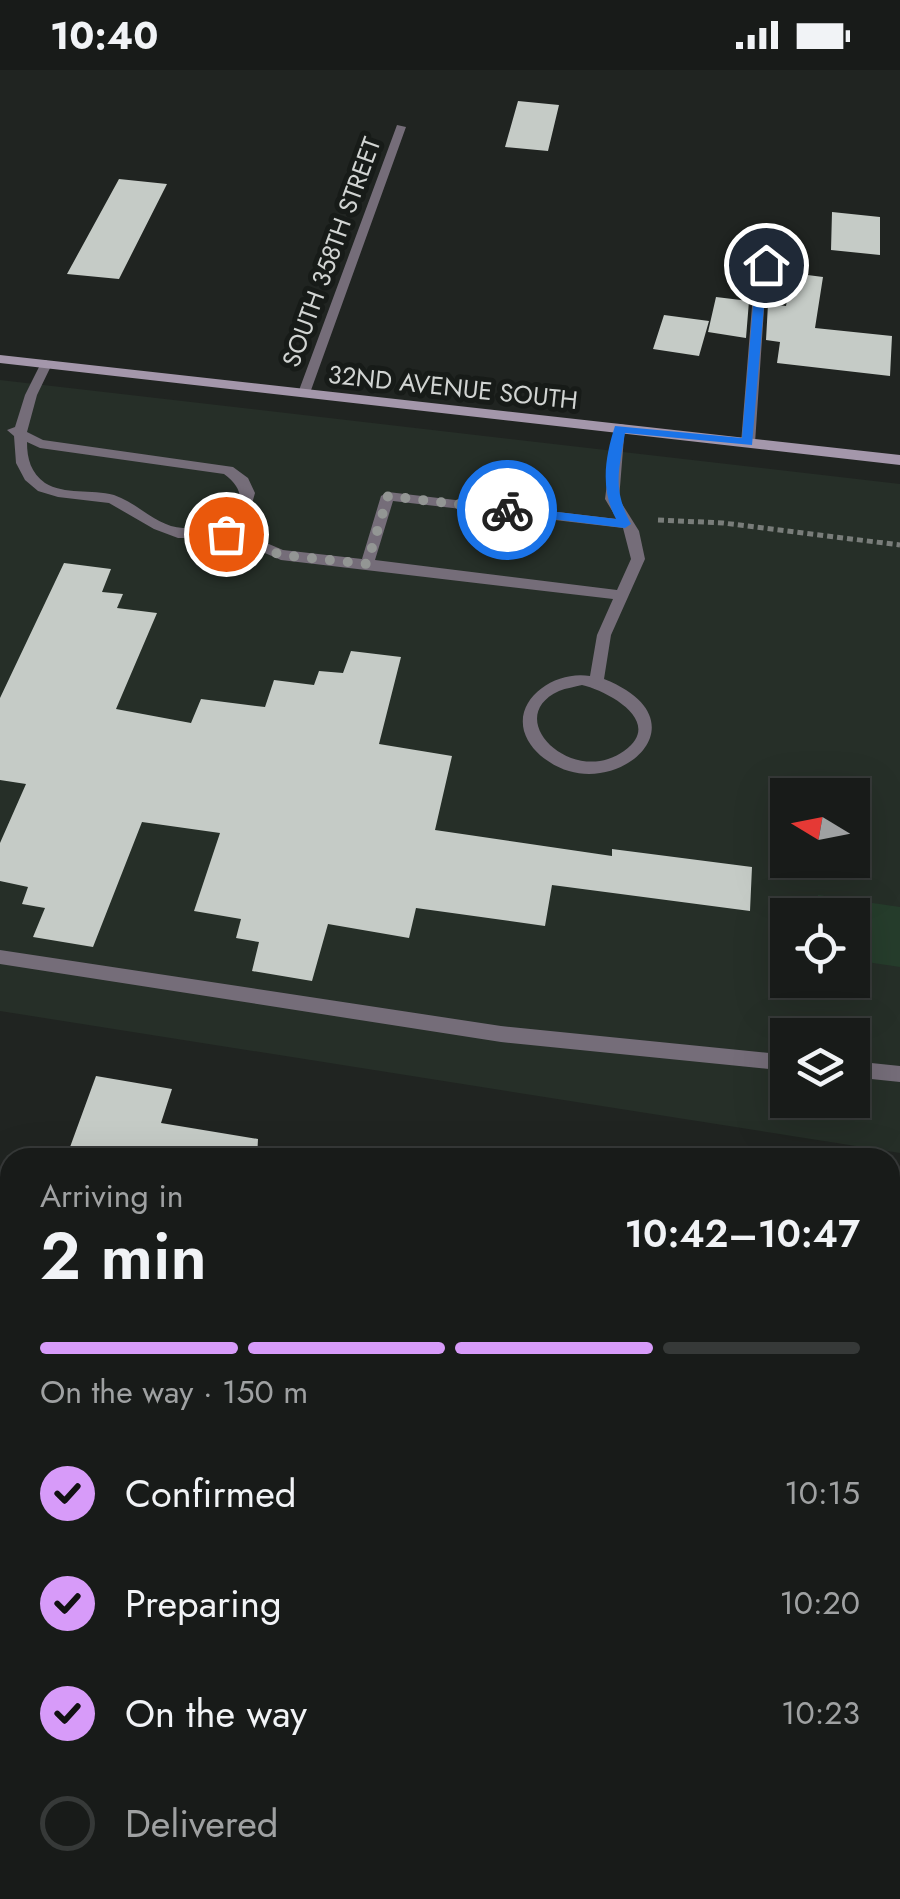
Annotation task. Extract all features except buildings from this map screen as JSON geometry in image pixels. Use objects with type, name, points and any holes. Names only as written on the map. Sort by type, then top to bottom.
[{"type":"street","name":"32ND AVENUE SOUTH","points":[[0,359],[900,460]]},
{"type":"lane","name":"SOUTH 358TH STREET","points":[[304,393],[400,127]]},
{"type":"lane","points":[[748,443],[760,294],[772,236]]},
{"type":"lane","points":[[13,430],[40,444],[228,470],[239,476],[249,496],[234,519],[196,534],[160,527],[124,503],[46,489],[30,481],[18,468],[12,450],[13,430],[46,364]]},
{"type":"lane","points":[[596,682],[604,635],[638,559],[636,543],[612,499],[620,428]]},
{"type":"lane","points":[[367,564],[388,496],[623,521]]},
{"type":"lane","points":[[219,528],[281,555],[620,595]]},
{"type":"lane","points":[[596,682],[622,691],[640,709],[644,730],[641,741],[624,758],[598,767],[554,760],[529,732],[530,710],[535,700],[555,686],[596,682]]},
{"type":"lane","points":[[0,956],[501,1034],[770,1061]]},
{"type":"lane","points":[[870,1071],[900,1074]]},
{"type":"path","points":[[623,521],[723,523],[900,544]]},
{"type":"shaded area","points":[[0,380],[900,484],[900,1148],[868,1148],[0,1011]]},
{"type":"green space","points":[[870,903],[900,907],[900,967],[870,963]]},
{"type":"way so far","points":[[226,534],[281,555],[367,564],[388,496],[507,510]]},
{"type":"route","points":[[507,510],[625,524],[612,499],[611,482],[620,428],[748,443],[760,294],[766,265]]}]
